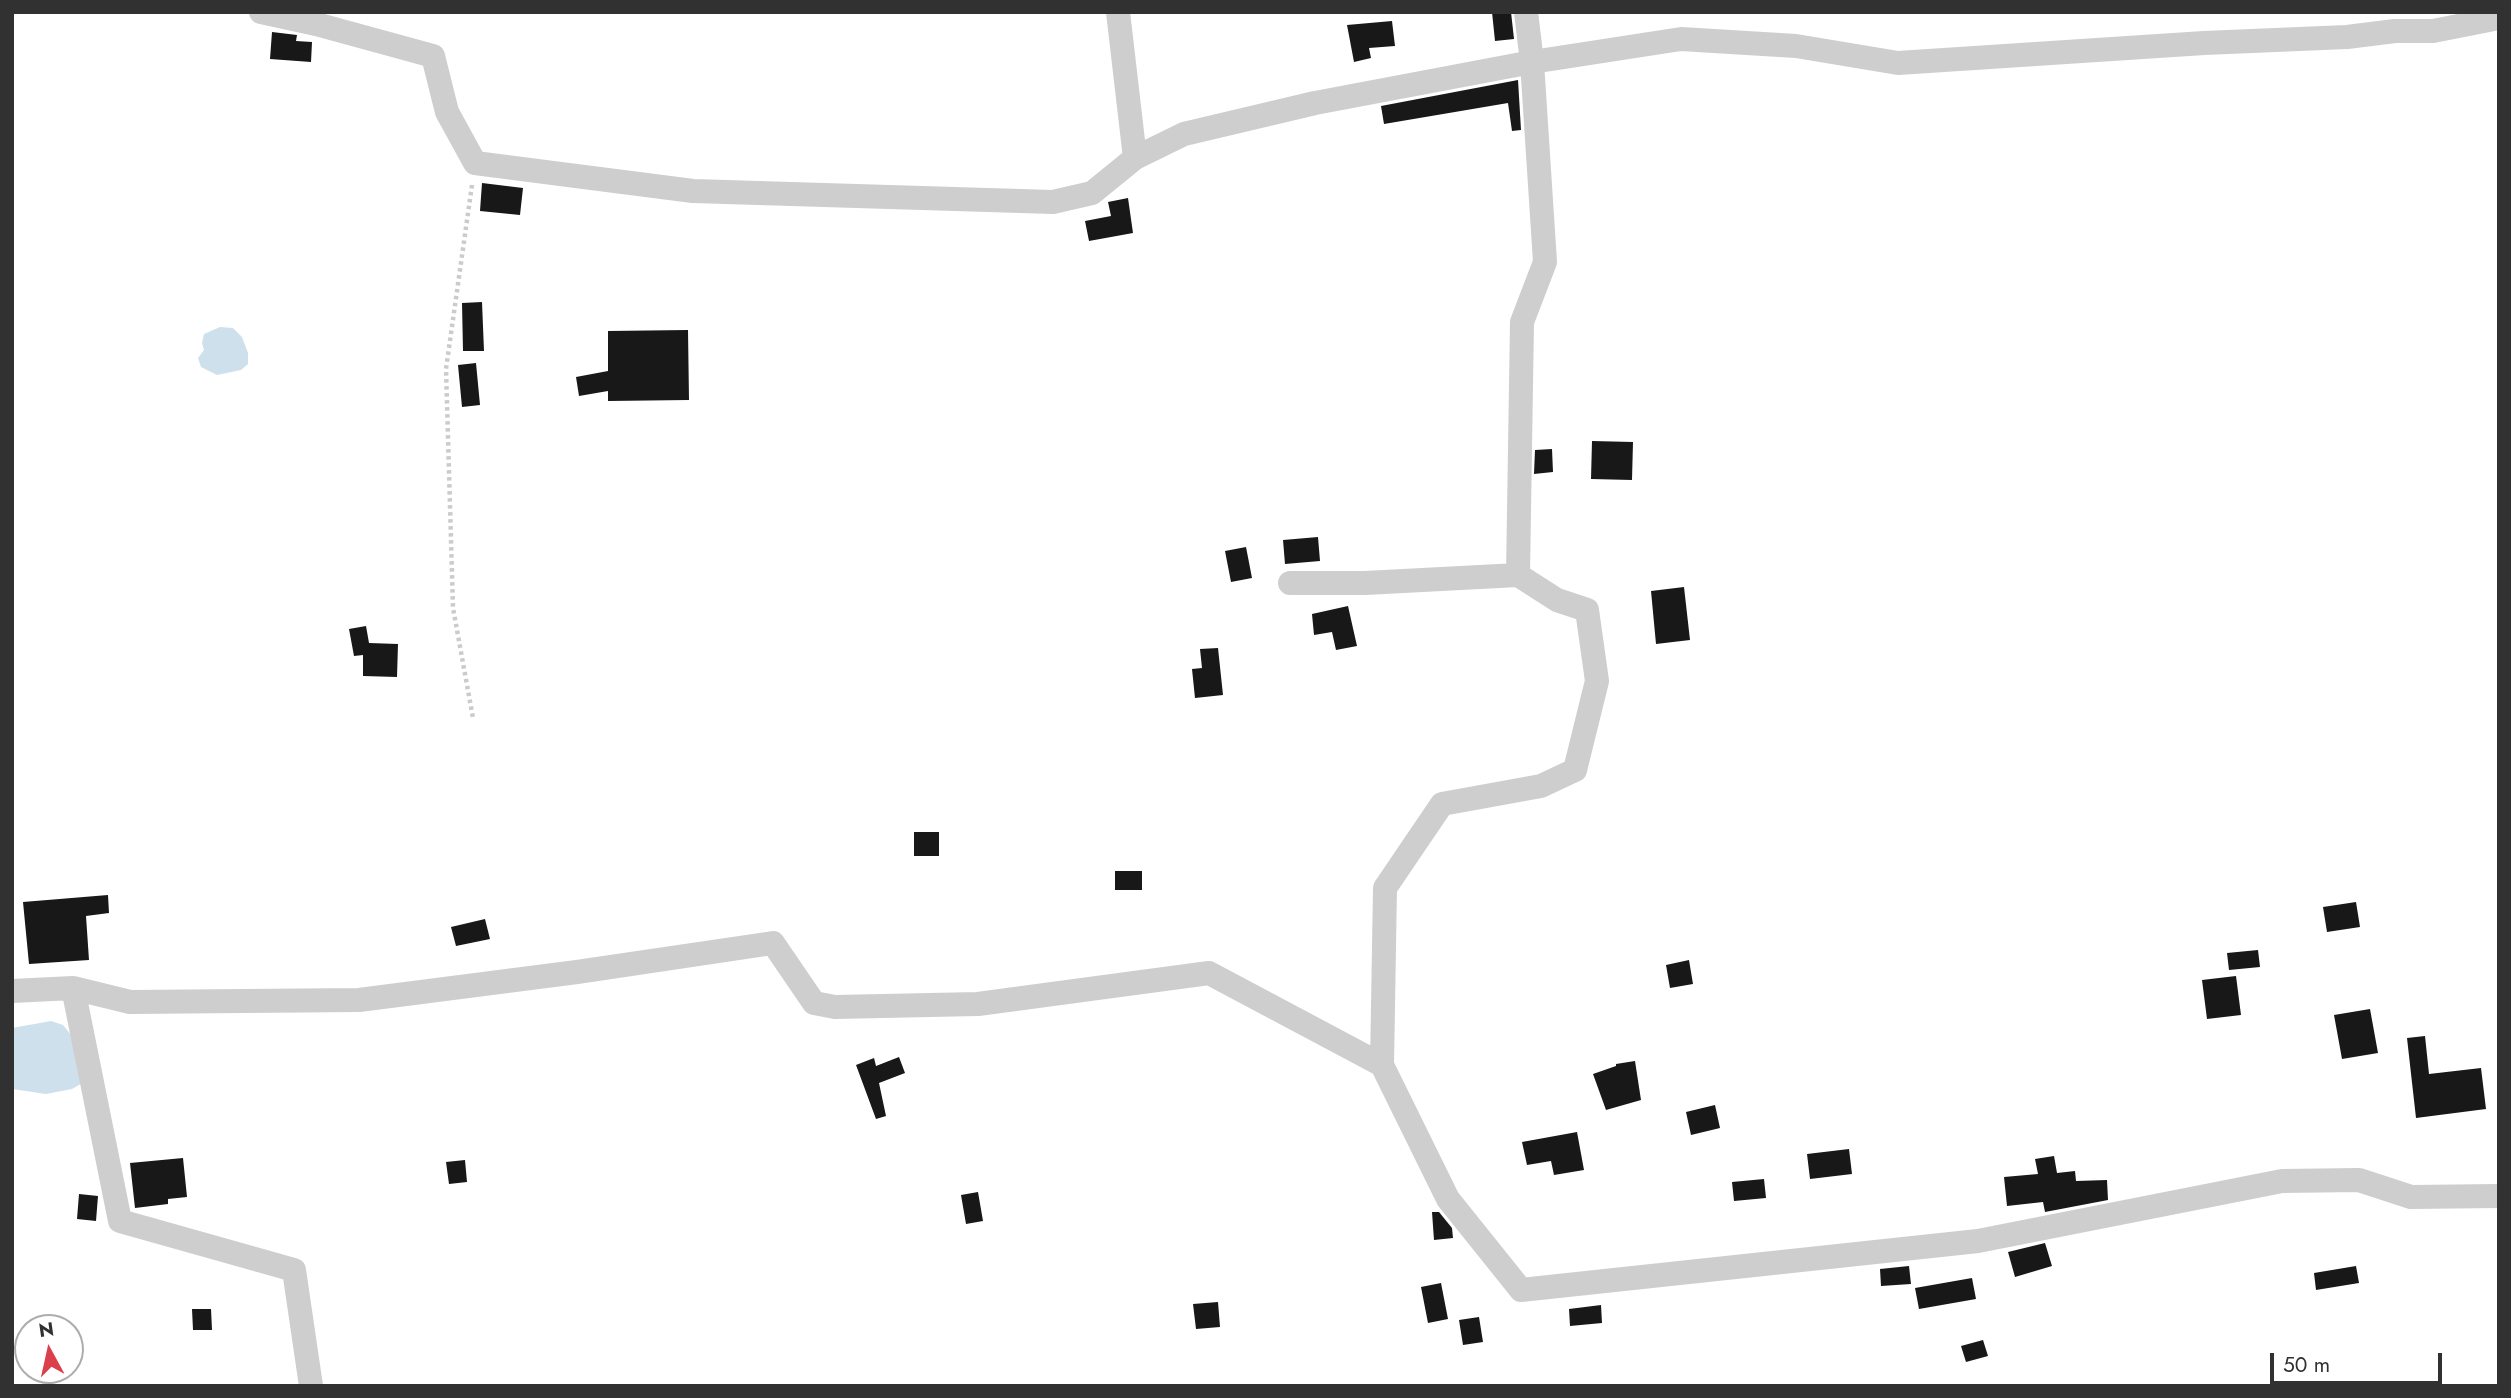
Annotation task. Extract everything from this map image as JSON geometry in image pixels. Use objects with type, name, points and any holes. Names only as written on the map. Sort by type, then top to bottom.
[{"type":"street","points":[[261,12],[433,56],[447,112],[475,163],[693,191],[1053,202],[1092,193],[1135,158],[1184,134],[1315,103],[1532,62],[1681,39],[1796,46],[1898,63],[2204,43],[2347,37],[2395,31],[2433,31],[2499,18]]},
{"type":"street","points":[[1118,12],[1135,158]]},
{"type":"street","points":[[1518,575],[1522,322],[1545,262],[1532,62],[1526,12]]},
{"type":"street","points":[[1290,583],[1365,583],[1518,575],[1558,600],[1587,610],[1597,681],[1576,770],[1541,786],[1442,804],[1385,888],[1382,1065],[1448,1199],[1521,1290],[1978,1241],[2282,1181],[2359,1180],[2411,1197],[2499,1196]]},
{"type":"street","points":[[12,991],[73,988],[130,1002],[359,1000],[773,943],[814,1003],[835,1007],[978,1004],[1209,973],[1382,1065]]},
{"type":"street","points":[[73,988],[120,1221],[294,1270],[311,1386]]},
{"type":"path","points":[[473,718],[453,608],[446,369],[475,163]]},
{"type":"water","points":[[220,327],[233,328],[242,337],[248,353],[248,364],[241,370],[217,375],[201,367],[198,358],[204,350],[204,334]]},
{"type":"water","points":[[51,1021],[63,1025],[72,1036],[86,1081],[72,1089],[46,1094],[12,1089],[12,1028]]},
{"type":"building","points":[[1492,12],[1511,12],[1514,39],[1495,41]]},
{"type":"building","points":[[1392,21],[1395,46],[1369,48],[1371,58],[1354,62],[1347,25]]},
{"type":"building","points":[[272,32],[297,35],[296,41],[312,42],[311,62],[270,59]]},
{"type":"building","points":[[1518,80],[1521,130],[1512,131],[1508,103],[1384,124],[1381,106]]},
{"type":"building","points":[[482,183],[523,188],[520,215],[480,211]]},
{"type":"building","points":[[1128,198],[1133,233],[1089,241],[1085,221],[1111,216],[1108,202]]},
{"type":"building","points":[[482,302],[484,351],[463,351],[462,303]]},
{"type":"building","points":[[688,330],[689,400],[608,401],[608,391],[579,396],[576,377],[608,371],[608,331]]},
{"type":"building","points":[[476,363],[480,405],[462,407],[458,365]]},
{"type":"building","points":[[1592,441],[1633,442],[1632,480],[1591,479]]},
{"type":"building","points":[[1552,449],[1553,472],[1534,474],[1535,450]]},
{"type":"building","points":[[1318,537],[1320,561],[1285,564],[1283,540]]},
{"type":"building","points":[[1246,547],[1252,578],[1231,582],[1225,551]]},
{"type":"building","points":[[1684,587],[1690,640],[1656,644],[1651,591]]},
{"type":"building","points":[[1348,606],[1357,646],[1336,650],[1332,632],[1314,635],[1312,614]]},
{"type":"building","points":[[366,626],[369,643],[398,644],[397,677],[363,676],[363,655],[354,656],[349,629]]},
{"type":"building","points":[[1218,648],[1223,695],[1195,698],[1192,669],[1202,668],[1200,649]]},
{"type":"building","points":[[914,832],[939,832],[939,856],[914,856]]},
{"type":"building","points":[[1115,871],[1142,871],[1142,890],[1115,890]]},
{"type":"building","points":[[108,895],[109,913],[86,916],[89,960],[29,964],[23,902]]},
{"type":"building","points":[[2356,902],[2360,927],[2327,932],[2323,907]]},
{"type":"building","points":[[485,919],[490,939],[456,946],[451,927]]},
{"type":"building","points":[[2258,950],[2260,967],[2229,970],[2227,953]]},
{"type":"building","points":[[1689,960],[1693,984],[1670,988],[1666,965]]},
{"type":"building","points":[[2236,976],[2241,1015],[2207,1019],[2202,980]]},
{"type":"building","points":[[2370,1009],[2378,1053],[2342,1059],[2334,1015]]},
{"type":"building","points":[[2425,1036],[2429,1074],[2481,1068],[2486,1109],[2416,1118],[2407,1038]]},
{"type":"building","points":[[899,1057],[905,1073],[879,1083],[886,1116],[876,1119],[856,1065],[874,1058],[876,1066]]},
{"type":"building","points":[[1635,1061],[1641,1100],[1606,1110],[1593,1074],[1616,1064]]},
{"type":"building","points":[[1715,1105],[1720,1128],[1691,1135],[1686,1112]]},
{"type":"building","points":[[1577,1132],[1584,1170],[1554,1175],[1551,1161],[1527,1165],[1522,1142]]},
{"type":"building","points":[[1849,1149],[1852,1174],[1810,1179],[1807,1154]]},
{"type":"building","points":[[2054,1156],[2057,1173],[2075,1171],[2076,1181],[2107,1180],[2108,1200],[2045,1212],[2043,1202],[2007,1206],[2004,1177],[2038,1174],[2035,1159]]},
{"type":"building","points":[[183,1158],[187,1197],[168,1199],[168,1204],[135,1208],[130,1163]]},
{"type":"building","points":[[465,1160],[467,1182],[449,1184],[446,1162]]},
{"type":"building","points":[[1764,1179],[1766,1198],[1734,1201],[1732,1182]]},
{"type":"building","points":[[978,1192],[983,1221],[966,1224],[961,1195]]},
{"type":"building","points":[[79,1194],[98,1196],[96,1221],[77,1219]]},
{"type":"building","points":[[1432,1212],[1439,1212],[1452,1228],[1453,1238],[1434,1240]]},
{"type":"building","points":[[2045,1243],[2052,1266],[2015,1277],[2008,1252]]},
{"type":"building","points":[[1909,1266],[1911,1284],[1881,1286],[1880,1269]]},
{"type":"building","points":[[2356,1266],[2359,1283],[2316,1290],[2314,1273]]},
{"type":"building","points":[[1972,1278],[1976,1299],[1919,1309],[1915,1288]]},
{"type":"building","points":[[1441,1283],[1448,1319],[1428,1323],[1421,1287]]},
{"type":"building","points":[[1218,1302],[1220,1327],[1196,1329],[1193,1304]]},
{"type":"building","points":[[1601,1305],[1602,1323],[1570,1326],[1569,1309]]},
{"type":"building","points":[[192,1309],[211,1309],[212,1330],[193,1330]]},
{"type":"building","points":[[1479,1317],[1483,1342],[1463,1345],[1459,1320]]},
{"type":"building","points":[[1983,1340],[1988,1356],[1966,1362],[1961,1346]]}]
